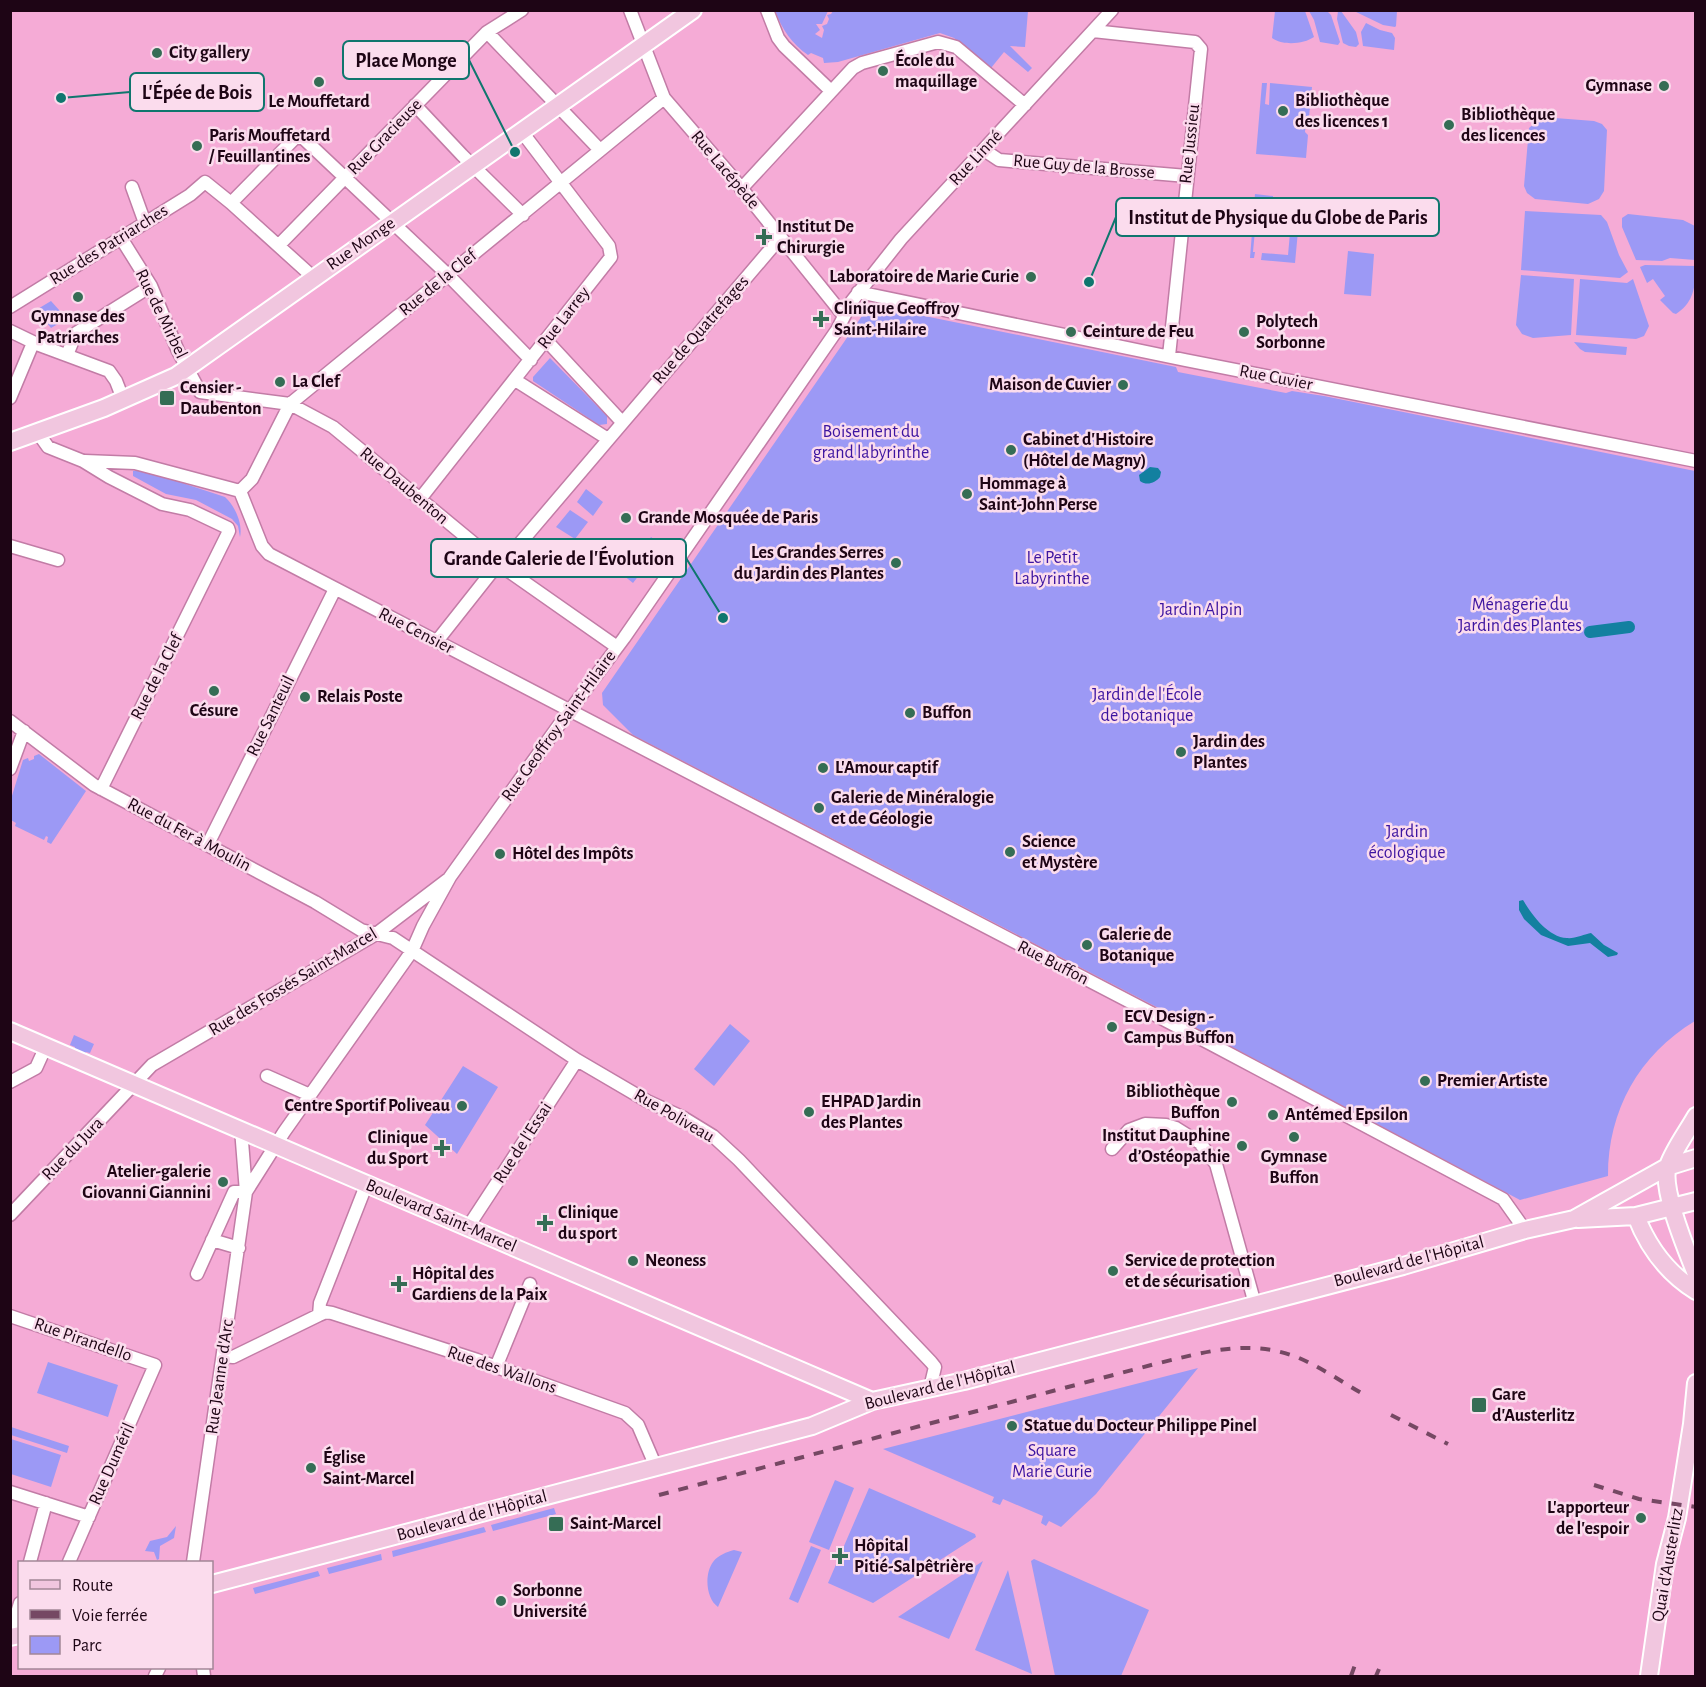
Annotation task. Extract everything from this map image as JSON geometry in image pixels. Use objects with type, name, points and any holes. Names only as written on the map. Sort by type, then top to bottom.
[{"type":"main road","name":"Rue Monge","points":[[10,442],[38,433],[177,376],[693,10]]},
{"type":"main road","name":"Boulevard Saint-Marcel","points":[[10,1031],[872,1401]]},
{"type":"main road","points":[[1695,1116],[1667,1167],[1676,1222],[1695,1274]]},
{"type":"main road","name":"Boulevard de l'Hôpital","points":[[213,1584],[812,1425],[872,1401],[964,1381],[1403,1266],[1525,1230],[1574,1219],[1667,1167],[1695,1158]]},
{"type":"main road","points":[[1574,1219],[1636,1215],[1695,1201]]},
{"type":"main road","points":[[1636,1215],[1645,1237],[1661,1261],[1674,1275],[1695,1291]]},
{"type":"main road","name":"Quai d'Austerlitz","points":[[1649,1677],[1665,1564],[1677,1518],[1692,1424],[1695,1383]]},
{"type":"street","name":"Rue Gracieuse","points":[[279,245],[487,32],[522,10]]},
{"type":"street","name":"Rue Lacépède","points":[[630,10],[664,98],[845,314]]},
{"type":"street","points":[[766,10],[784,46],[831,91]]},
{"type":"street","name":"Rue Linné","points":[[845,314],[858,292],[901,239],[1112,10]]},
{"type":"street","name":"Rue Jussieu","points":[[1093,31],[1195,42],[1201,49],[1169,356]]},
{"type":"street","points":[[487,32],[600,150]]},
{"type":"street","points":[[741,189],[853,68],[862,63],[943,42],[956,47],[1025,105]]},
{"type":"street","name":"Rue de la Clef","points":[[240,491],[252,479],[290,404],[664,98]]},
{"type":"street","points":[[415,105],[523,215]]},
{"type":"street","name":"Rue Larrey","points":[[420,499],[610,257],[609,246],[522,132]]},
{"type":"street","points":[[314,278],[231,203],[297,137],[303,138],[393,222],[531,360]]},
{"type":"street","name":"Rue Guy de la Brosse","points":[[984,150],[999,160],[1187,176]]},
{"type":"street","name":"Rue des Patriarches","points":[[10,307],[190,195],[205,182],[231,203]]},
{"type":"street","points":[[132,187],[145,223]]},
{"type":"street","name":"Rue de Mirbel","points":[[121,238],[152,286],[178,351],[200,392]]},
{"type":"street","name":"Rue de Quatrefages","points":[[437,641],[490,574],[780,238]]},
{"type":"street","points":[[67,355],[76,333],[152,286]]},
{"type":"street","name":"Rue Cuvier","points":[[858,292],[1695,461]]},
{"type":"street","name":"Rue Geoffroy Saint-Hilaire","points":[[276,1144],[412,951],[450,877],[617,647],[837,330],[845,314]]},
{"type":"street","points":[[10,331],[33,343],[108,371],[116,381],[123,399]]},
{"type":"street","points":[[546,340],[622,422]]},
{"type":"street","points":[[10,398],[33,343]]},
{"type":"street","points":[[515,380],[608,439]]},
{"type":"street","name":"Rue Daubenton","points":[[200,392],[290,404],[333,427],[500,565],[617,647]]},
{"type":"street","points":[[38,433],[48,447],[83,461],[135,463],[240,491]]},
{"type":"street","name":"Rue de la Clef","points":[[83,461],[162,504],[195,512],[228,528],[229,532],[101,789]]},
{"type":"street","name":"Rue Censier","points":[[240,491],[263,549],[269,554],[570,711]]},
{"type":"street","points":[[10,546],[58,560]]},
{"type":"street","name":"Rue Santeuil","points":[[208,844],[334,589]]},
{"type":"street","name":"Rue Buffon","points":[[570,711],[1503,1199],[1525,1230]]},
{"type":"street","name":"Rue du Fer à Moulin","points":[[10,721],[78,775],[101,789],[315,902],[361,930],[376,934]]},
{"type":"street","points":[[10,769],[24,731]]},
{"type":"street","name":"Rue des Fossés Saint-Marcel","points":[[134,1083],[152,1065],[376,934],[450,877]]},
{"type":"street","name":"Rue Poliveau","points":[[376,934],[393,938],[577,1060],[713,1136],[739,1160],[931,1362],[935,1367],[930,1388]]},
{"type":"street","points":[[10,1082],[36,1068],[46,1046]]},
{"type":"street","name":"Rue de l'Essai","points":[[468,1227],[577,1060]]},
{"type":"street","points":[[267,1076],[310,1095]]},
{"type":"street","name":"Rue du Jura","points":[[10,1215],[134,1083]]},
{"type":"street","points":[[1112,1149],[1129,1130],[1145,1124],[1176,1128],[1193,1137],[1205,1149],[1216,1164],[1255,1304]]},
{"type":"street","name":"Rue Jeanne d'Arc","points":[[192,1561],[246,1192],[241,1129]]},
{"type":"street","name":"Rue Jeanne d'Arc","points":[[246,1192],[276,1144]]},
{"type":"street","points":[[223,1356],[233,1357],[319,1315],[320,1303],[367,1183]]},
{"type":"street","points":[[197,1274],[234,1192],[246,1192]]},
{"type":"street","points":[[212,1240],[238,1248]]},
{"type":"street","points":[[496,1367],[530,1284]]},
{"type":"street","name":"Rue des Wallons","points":[[319,1315],[326,1312],[332,1313],[496,1367],[625,1413],[638,1425],[656,1467]]},
{"type":"street","name":"Rue Pirandello","points":[[10,1316],[155,1365]]},
{"type":"street","name":"Rue Duméril","points":[[70,1561],[155,1365]]},
{"type":"street","points":[[10,1492],[89,1518]]},
{"type":"street","points":[[31,1561],[46,1503]]},
{"type":"street","points":[[10,1637],[18,1610]]},
{"type":"green space","points":[[775,11],[828,11],[822,24],[816,24],[820,30],[815,34],[822,38],[824,30],[822,26],[827,24],[829,19],[827,15],[833,11],[1028,11],[1025,47],[1010,46],[1032,68],[1028,72],[1004,52],[991,68],[954,38],[940,33],[838,62],[824,63],[823,58],[811,53],[808,55],[792,41]]},
{"type":"green space","points":[[1275,11],[1305,11],[1314,37],[1293,43],[1272,38]]},
{"type":"green space","points":[[1309,11],[1327,11],[1331,15],[1340,42],[1338,45],[1320,42]]},
{"type":"green space","points":[[1338,11],[1341,11],[1356,32],[1359,44],[1356,47],[1343,43],[1337,19]]},
{"type":"green space","points":[[1354,11],[1397,11],[1396,26],[1383,25]]},
{"type":"green space","points":[[1366,23],[1392,33],[1395,38],[1394,50],[1363,46],[1361,32]]},
{"type":"green space","name":"Bibliothèque des licences 1","points":[[1262,83],[1267,83],[1265,104],[1269,105],[1270,83],[1312,87],[1309,117],[1306,120],[1305,132],[1308,135],[1306,158],[1256,154]]},
{"type":"green space","points":[[1542,117],[1594,121],[1602,124],[1607,130],[1604,191],[1599,199],[1588,204],[1535,199],[1527,193],[1524,186],[1529,128]]},
{"type":"green space","points":[[1255,194],[1273,196],[1273,198],[1258,197],[1253,252],[1255,252],[1254,258],[1250,258]]},
{"type":"green space","points":[[1278,197],[1301,199],[1295,263],[1261,260],[1262,253],[1288,255],[1293,200]]},
{"type":"green space","points":[[1525,211],[1601,215],[1607,222],[1628,272],[1620,278],[1521,270]]},
{"type":"green space","points":[[1628,214],[1683,220],[1695,226],[1695,260],[1670,258],[1662,261],[1636,260],[1622,227],[1622,218]]},
{"type":"green space","points":[[1348,251],[1374,254],[1371,296],[1344,294]]},
{"type":"green space","points":[[1645,265],[1695,266],[1693,293],[1682,310],[1676,314],[1673,313],[1660,300],[1665,296],[1653,279],[1647,283],[1640,267]]},
{"type":"green space","points":[[1521,275],[1574,279],[1571,335],[1533,338],[1522,334],[1516,325]]},
{"type":"green space","points":[[1580,279],[1627,283],[1633,279],[1649,326],[1644,336],[1636,339],[1576,335]]},
{"type":"green space","points":[[51,301],[60,311],[63,321],[51,328],[36,310]]},
{"type":"green space","name":"Jardin des Plantes","points":[[880,307],[1176,367],[1178,372],[1286,393],[1292,391],[1324,396],[1695,471],[1695,1021],[1658,1050],[1630,1086],[1614,1129],[1609,1152],[1608,1176],[1520,1200],[1170,1014],[633,735],[603,705],[602,693],[864,313]]},
{"type":"green space","points":[[1574,342],[1627,347],[1626,355],[1585,352]]},
{"type":"green space","points":[[550,358],[607,416],[607,424],[599,425],[533,381],[533,377]]},
{"type":"green space","points":[[143,470],[225,497],[237,516],[240,537],[238,526],[232,519],[196,500],[166,494],[133,476],[133,471]]},
{"type":"green space","points":[[586,489],[603,502],[593,516],[577,502]]},
{"type":"green space","points":[[570,510],[588,522],[575,539],[556,527]]},
{"type":"green space","points":[[651,537],[668,550],[659,564],[641,551]]},
{"type":"green space","points":[[636,558],[646,566],[633,583],[623,575]]},
{"type":"green space","points":[[39,754],[86,791],[51,844],[47,842],[48,837],[46,836],[44,840],[15,826],[16,823],[11,820],[11,799],[23,760],[28,758],[29,761]]},
{"type":"green space","points":[[730,1024],[750,1041],[714,1086],[694,1069]]},
{"type":"green space","points":[[74,1035],[94,1044],[90,1053],[85,1054],[75,1050],[75,1047],[70,1045]]},
{"type":"green space","name":"Centre Sportif Poliveau","points":[[463,1066],[498,1087],[457,1154],[425,1125]]},
{"type":"green space","points":[[48,1362],[118,1385],[108,1417],[37,1393]]},
{"type":"green space","name":"Square Marie Curie","points":[[1198,1368],[1096,1494],[1061,1527],[1049,1521],[1046,1526],[1041,1523],[1043,1516],[1003,1499],[1000,1505],[992,1502],[994,1497],[883,1449]]},
{"type":"green space","points":[[11,1427],[69,1446],[67,1453],[11,1435]]},
{"type":"green space","points":[[11,1439],[61,1455],[51,1487],[11,1474]]},
{"type":"green space","points":[[835,1480],[854,1488],[829,1550],[809,1542]]},
{"type":"green space","points":[[869,1488],[975,1534],[976,1537],[873,1603],[828,1583]]},
{"type":"green space","points":[[554,1508],[556,1514],[493,1531],[491,1525]]},
{"type":"green space","points":[[176,1526],[174,1538],[160,1546],[159,1559],[157,1560],[154,1552],[145,1551],[150,1541],[167,1537]]},
{"type":"green space","points":[[484,1527],[486,1532],[393,1557],[392,1551]]},
{"type":"green space","points":[[811,1546],[821,1550],[798,1603],[789,1599]]},
{"type":"green space","points":[[734,1550],[742,1552],[718,1607],[709,1592],[708,1573],[715,1560]]},
{"type":"green space","points":[[381,1554],[382,1560],[329,1574],[327,1568]]},
{"type":"green space","points":[[1034,1559],[1149,1610],[1121,1676],[1055,1676],[1031,1561]]},
{"type":"green space","points":[[983,1561],[949,1639],[898,1617]]},
{"type":"green space","points":[[1008,1570],[1032,1674],[975,1650]]},
{"type":"green space","points":[[318,1571],[320,1576],[255,1594],[253,1588]]},
{"type":"water","points":[[1150,467],[1158,468],[1161,472],[1160,477],[1151,483],[1140,481],[1139,475]]},
{"type":"water","points":[[1523,900],[1536,918],[1553,934],[1570,938],[1591,933],[1604,945],[1618,953],[1617,955],[1608,957],[1590,943],[1568,946],[1541,935],[1524,919],[1519,910],[1519,901]]},
{"type":"waterway","points":[[1590,632],[1629,627]]},
{"type":"railway","points":[[659,1495],[1155,1364],[1227,1349],[1245,1348],[1281,1352],[1299,1358],[1363,1394]]},
{"type":"railway","points":[[1391,1415],[1448,1444]]},
{"type":"railway","points":[[1594,1485],[1639,1499],[1696,1507]]},
{"type":"railway","points":[[1351,1676],[1356,1662]]},
{"type":"railway","points":[[1376,1676],[1379,1669]]},
{"type":"place","name":"City gallery","points":[[157,53]]},
{"type":"place","name":"École du maquillage","points":[[883,71]]},
{"type":"place","name":"Le Mouffetard","points":[[319,82]]},
{"type":"place","name":"Gymnase","points":[[1664,86]]},
{"type":"place","name":"L'Épée de Bois","points":[[61,98]]},
{"type":"place","name":"Bibliothèque des licences 1","points":[[1283,111]]},
{"type":"place","name":"Bibliothèque des licences","points":[[1449,125]]},
{"type":"place","name":"Paris Mouffetard / Feuillantines","points":[[197,146]]},
{"type":"place","name":"Place Monge","points":[[515,152]]},
{"type":"place","name":"Institut De Chirurgie","points":[[764,237]]},
{"type":"place","name":"Laboratoire de Marie Curie","points":[[1031,277]]},
{"type":"place","name":"Institut de Physique du Globe de Paris","points":[[1089,282]]},
{"type":"place","name":"Gymnase des Patriarches","points":[[78,297]]},
{"type":"place","name":"Clinique Geoffroy Saint-Hilaire","points":[[821,319]]},
{"type":"place","name":"Ceinture de Feu","points":[[1071,332]]},
{"type":"place","name":"Polytech Sorbonne","points":[[1244,332]]},
{"type":"place","name":"La Clef","points":[[280,382]]},
{"type":"place","name":"Maison de Cuvier","points":[[1123,385]]},
{"type":"place","name":"Censier - Daubenton","points":[[167,398]]},
{"type":"place","name":"Cabinet d'Histoire (Hôtel de Magny)","points":[[1011,450]]},
{"type":"place","name":"Hommage à Saint-John Perse","points":[[967,494]]},
{"type":"place","name":"Grande Mosquée de Paris","points":[[626,518]]},
{"type":"place","name":"Les Grandes Serres du Jardin des Plantes","points":[[896,563]]},
{"type":"place","name":"Grande Galerie de l'Évolution","points":[[723,618]]},
{"type":"place","name":"Césure","points":[[214,691]]},
{"type":"place","name":"Relais Poste","points":[[305,697]]},
{"type":"place","name":"Buffon","points":[[910,713]]},
{"type":"place","name":"Jardin des Plantes","points":[[1181,752]]},
{"type":"place","name":"L'Amour captif","points":[[823,768]]},
{"type":"place","name":"Galerie de Minéralogie et de Géologie","points":[[819,808]]},
{"type":"place","name":"Science et Mystère","points":[[1010,852]]},
{"type":"place","name":"Hôtel des Impôts","points":[[500,854]]},
{"type":"place","name":"Galerie de Botanique","points":[[1087,945]]},
{"type":"place","name":"ECV Design - Campus Buffon","points":[[1112,1027]]},
{"type":"place","name":"Premier Artiste","points":[[1425,1081]]},
{"type":"place","name":"Bibliothèque Buffon","points":[[1232,1102]]},
{"type":"place","name":"Centre Sportif Poliveau","points":[[462,1106]]},
{"type":"place","name":"EHPAD Jardin des Plantes","points":[[809,1112]]},
{"type":"place","name":"Antémed Epsilon","points":[[1273,1115]]},
{"type":"place","name":"Gymnase Buffon","points":[[1294,1137]]},
{"type":"place","name":"Institut Dauphine d’Ostéopathie","points":[[1242,1146]]},
{"type":"place","name":"Clinique du Sport","points":[[442,1148]]},
{"type":"place","name":"Atelier-galerie Giovanni Giannini","points":[[223,1182]]},
{"type":"place","name":"Clinique du sport","points":[[545,1223]]},
{"type":"place","name":"Neoness","points":[[633,1261]]},
{"type":"place","name":"Service de protection et de sécurisation","points":[[1113,1271]]},
{"type":"place","name":"Hôpital des Gardiens de la Paix","points":[[399,1284]]},
{"type":"place","name":"Gare d'Austerlitz","points":[[1479,1405]]},
{"type":"place","name":"Statue du Docteur Philippe Pinel","points":[[1012,1426]]},
{"type":"place","name":"Église Saint-Marcel","points":[[311,1468]]},
{"type":"place","name":"L'apporteur de l'espoir","points":[[1641,1518]]},
{"type":"place","name":"Saint-Marcel","points":[[556,1524]]},
{"type":"place","name":"Hôpital Pitié-Salpêtrière","points":[[840,1556]]},
{"type":"place","name":"Sorbonne Université","points":[[501,1601]]},
{"type":"park label","name":"Boisement du grand labyrinthe","points":[[871,442]]},
{"type":"park label","name":"Le Petit Labyrinthe","points":[[1052,568]]},
{"type":"park label","name":"Jardin Alpin","points":[[1201,610]]},
{"type":"park label","name":"Ménagerie du Jardin des Plantes","points":[[1520,615]]},
{"type":"park label","name":"Jardin de l'École de botanique","points":[[1147,705]]},
{"type":"park label","name":"Jardin écologique","points":[[1407,842]]}]
